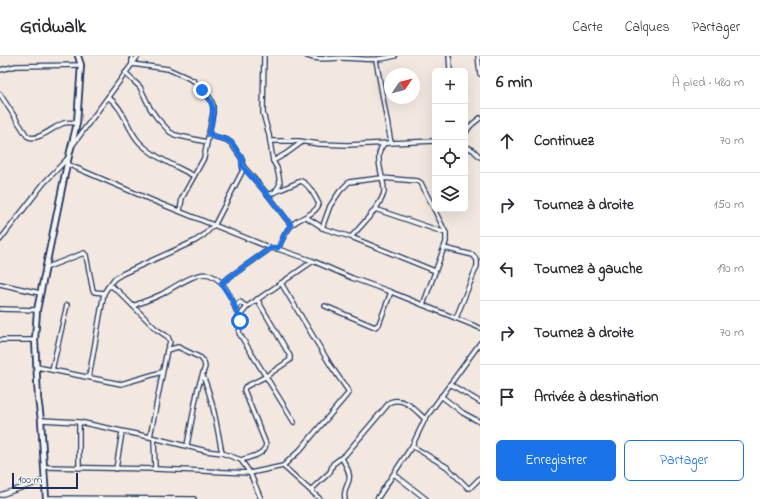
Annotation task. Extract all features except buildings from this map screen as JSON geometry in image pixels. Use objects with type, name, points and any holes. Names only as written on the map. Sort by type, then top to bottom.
[{"type":"street","points":[[78,56],[81,65],[77,123],[36,310],[35,340],[38,398],[41,420],[46,498],[194,499]]},
{"type":"street","points":[[132,56],[132,64]]},
{"type":"street","points":[[72,146],[138,56]]},
{"type":"street","points":[[264,56],[263,113],[273,161],[277,168],[280,181],[275,192]]},
{"type":"street","points":[[307,56],[321,60],[340,57],[376,60],[395,56]]},
{"type":"street","points":[[449,56],[450,68]]},
{"type":"street","points":[[478,56],[480,74]]},
{"type":"street","points":[[376,60],[391,142]]},
{"type":"street","points":[[132,64],[175,71],[194,81],[210,98],[213,105],[213,113],[204,158],[182,198],[180,211]]},
{"type":"street","points":[[0,70],[16,66],[81,65]]},
{"type":"street","points":[[125,73],[140,88],[150,108],[170,132],[175,135],[208,142]]},
{"type":"street","points":[[0,94],[27,136],[30,138],[33,139],[63,123],[77,123]]},
{"type":"street","points":[[108,97],[125,116],[139,142],[161,159],[194,176]]},
{"type":"street","points":[[468,128],[480,118]]},
{"type":"street","points":[[89,377],[104,293],[108,287],[114,279],[122,274],[195,241],[204,235],[215,224],[243,170],[242,159],[232,143],[209,135]]},
{"type":"street","points":[[270,141],[319,144],[384,144],[391,142],[432,141]]},
{"type":"street","points":[[273,161],[302,142]]},
{"type":"street","points":[[351,237],[375,209],[382,198],[384,192],[381,178],[380,151],[384,144]]},
{"type":"street","points":[[468,148],[480,157]]},
{"type":"street","points":[[0,240],[44,182],[69,157]]},
{"type":"street","points":[[67,164],[271,248],[278,248],[313,261],[352,278],[480,328]]},
{"type":"street","points":[[242,166],[268,195],[291,225]]},
{"type":"street","points":[[322,228],[330,206],[340,191],[349,182],[381,178],[418,181],[421,183],[446,233],[446,242],[423,305]]},
{"type":"street","points":[[268,195],[298,181],[304,182],[319,204],[317,208],[306,217],[300,218],[291,225],[278,248]]},
{"type":"street","points":[[375,209],[446,233]]},
{"type":"street","points":[[306,217],[322,228],[351,237],[436,271]]},
{"type":"street","points":[[221,283],[271,248]]},
{"type":"street","points":[[444,248],[473,255],[477,260],[477,266],[456,318]]},
{"type":"street","points":[[45,268],[84,254],[86,255],[93,291],[104,293]]},
{"type":"street","points":[[294,422],[239,333],[240,321],[242,314],[247,307],[313,261]]},
{"type":"street","points":[[133,306],[202,274],[211,275],[227,290],[240,321]]},
{"type":"street","points":[[44,467],[155,469],[250,474],[283,466],[300,450],[349,392],[331,366],[281,283]]},
{"type":"street","points":[[0,284],[40,293]]},
{"type":"street","points":[[108,287],[111,286],[117,290],[156,329],[169,339],[170,342],[162,372],[152,437],[155,469]]},
{"type":"street","points":[[325,306],[375,327],[379,324],[391,292]]},
{"type":"street","points":[[241,460],[261,453],[266,447],[244,390],[245,387],[265,377],[290,360],[290,356],[257,299]]},
{"type":"street","points":[[235,307],[240,302],[247,307]]},
{"type":"street","points":[[52,370],[67,305]]},
{"type":"street","points":[[0,308],[36,310]]},
{"type":"street","points":[[0,340],[35,340]]},
{"type":"street","points":[[377,499],[412,446],[425,418],[480,343]]},
{"type":"street","points":[[168,350],[178,347],[201,358],[204,362],[205,367],[198,388],[187,445]]},
{"type":"street","points":[[37,367],[121,384],[162,372]]},
{"type":"street","points":[[203,376],[210,399],[222,453]]},
{"type":"street","points":[[450,384],[480,402]]},
{"type":"street","points":[[441,396],[463,413],[480,422]]},
{"type":"street","points":[[311,491],[314,486],[330,472],[333,464],[342,458],[390,402],[396,400],[407,403],[425,418]]},
{"type":"street","points":[[41,420],[79,422],[152,437],[206,451],[222,453],[241,460],[250,474],[261,499]]},
{"type":"street","points":[[78,468],[79,422]]},
{"type":"street","points":[[116,468],[122,432]]},
{"type":"street","points":[[412,446],[447,467],[468,488],[470,488],[480,478]]},
{"type":"street","points":[[342,458],[349,476],[344,491],[345,499]]},
{"type":"street","points":[[283,466],[320,499]]},
{"type":"street","points":[[394,474],[426,499]]},
{"type":"street","points":[[0,495],[44,480]]},
{"type":"route","points":[[202,90],[210,98],[213,105],[209,135],[232,143],[242,159],[242,166],[268,195],[291,225],[278,248],[271,248],[221,283],[233,301],[240,321]]}]
